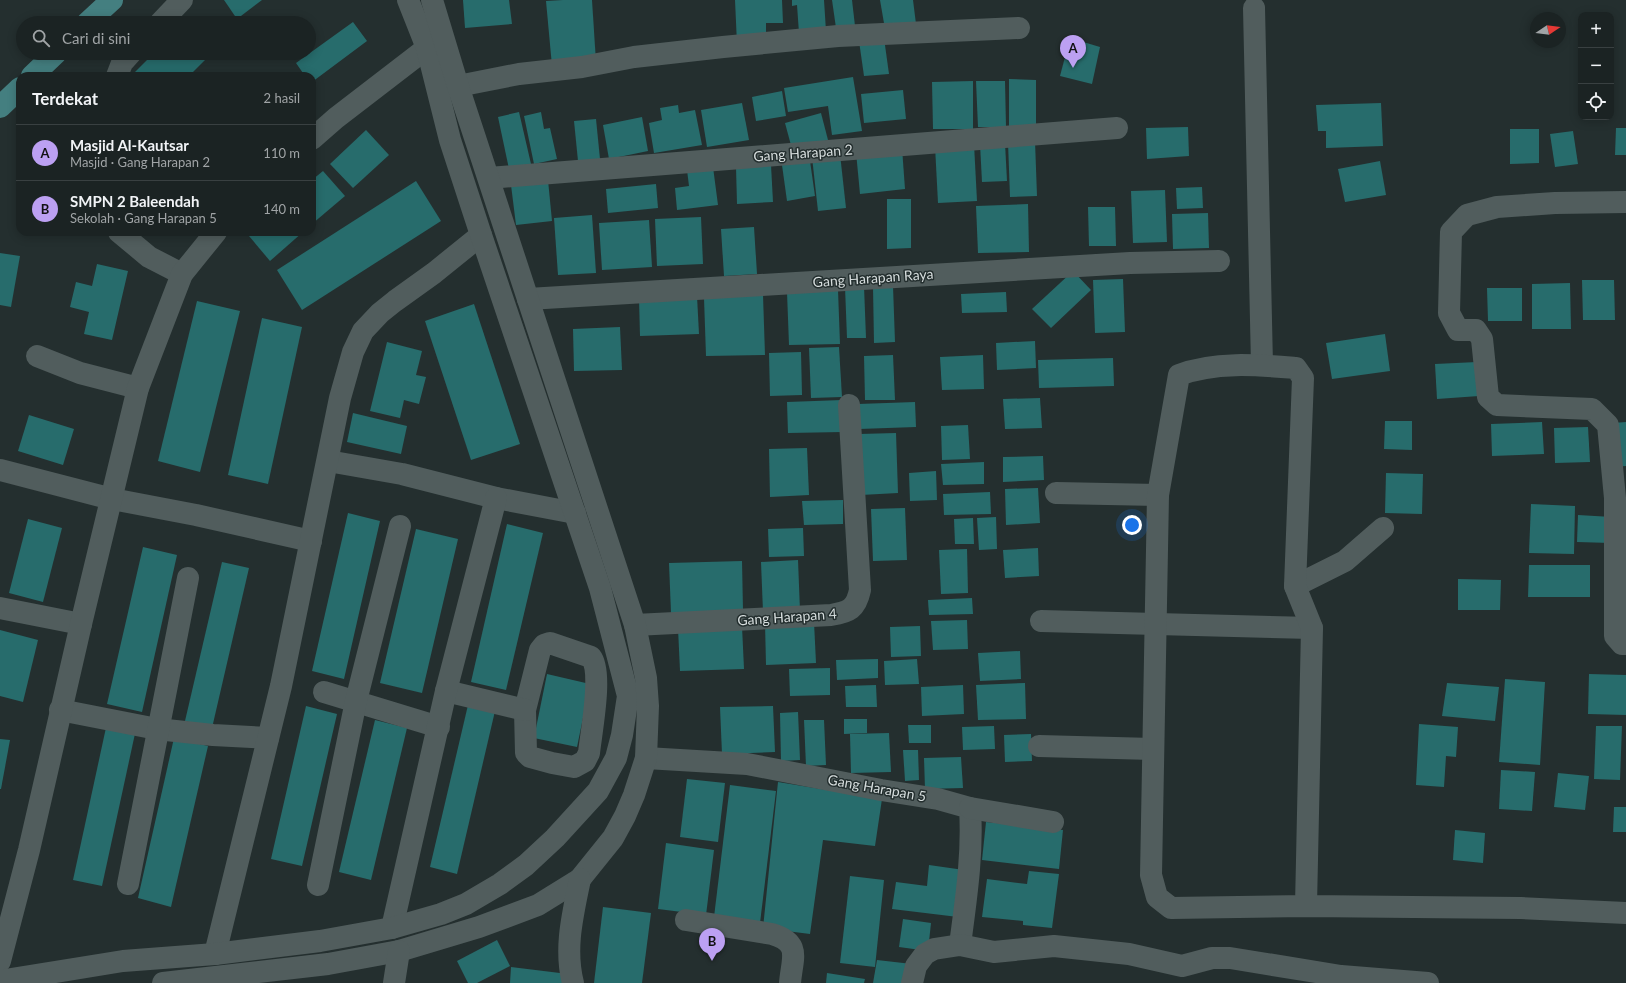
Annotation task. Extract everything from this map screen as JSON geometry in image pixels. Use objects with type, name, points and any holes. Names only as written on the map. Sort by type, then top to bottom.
[{"type":"main road","points":[[95,16],[112,0]]},
{"type":"main road","points":[[36,72],[49,60]]},
{"type":"main road","points":[[0,107],[16,92]]},
{"type":"street","points":[[167,16],[182,0]]},
{"type":"street","points":[[0,981],[123,961],[215,954],[320,941],[392,928],[441,914],[466,904],[500,884],[526,865],[555,838],[598,791],[616,758],[622,735],[628,696],[600,588],[481,235],[450,140],[427,48],[408,0]]},
{"type":"street","points":[[162,983],[328,964],[399,950],[479,927],[538,905],[580,879],[613,838],[634,795],[646,758],[648,706],[646,678],[635,625],[458,86],[432,0]]},
{"type":"street","points":[[1254,8],[1262,366]]},
{"type":"street","points":[[458,86],[519,74],[582,67],[634,57],[738,45],[838,36],[1019,28]]},
{"type":"street","points":[[316,136],[336,118],[427,48]]},
{"type":"street","points":[[119,72],[125,60]]},
{"type":"street","name":"Gang Harapan 2","points":[[488,178],[1117,128]]},
{"type":"street","points":[[1626,202],[1555,203],[1497,207],[1467,215],[1451,232],[1449,313],[1458,330],[1476,330],[1482,338],[1488,397],[1497,405],[1592,408],[1608,425],[1615,498],[1615,636],[1622,644],[1626,644]]},
{"type":"street","points":[[215,954],[268,738],[343,387],[353,352],[363,331],[390,305],[434,274],[481,235]]},
{"type":"street","points":[[124,236],[149,257],[182,274]]},
{"type":"street","points":[[0,961],[29,850],[60,710],[138,388],[182,274],[213,236]]},
{"type":"street","name":"Gang Harapan Raya","points":[[528,298],[1130,263],[1219,261]]},
{"type":"street","points":[[37,356],[80,373],[138,388]]},
{"type":"street","points":[[1306,906],[1312,628],[1295,586],[1302,378],[1296,368],[1262,366],[1197,368],[1179,374],[1158,495],[1152,875],[1157,897],[1171,908],[1306,906],[1521,908],[1626,913]]},
{"type":"street","name":"Gang Harapan 4","points":[[635,625],[831,615],[844,613],[852,608],[858,601],[860,590],[849,405]]},
{"type":"street","points":[[328,461],[402,474],[496,498],[575,513]]},
{"type":"street","points":[[0,470],[112,499],[196,515],[311,541]]},
{"type":"street","points":[[1056,493],[1158,495]]},
{"type":"street","points":[[392,928],[446,691],[496,498]]},
{"type":"street","points":[[318,885],[356,701],[400,526]]},
{"type":"street","points":[[1295,586],[1345,561],[1383,528]]},
{"type":"street","points":[[128,884],[188,578]]},
{"type":"street","points":[[0,608],[81,624]]},
{"type":"street","points":[[1041,621],[1312,628]]},
{"type":"street","points":[[550,644],[591,657],[596,669],[595,701],[589,753],[585,761],[577,766],[570,767],[528,755],[525,750],[525,710],[540,650],[544,645],[550,644]]},
{"type":"street","points":[[446,691],[525,710]]},
{"type":"street","points":[[324,692],[439,727]]},
{"type":"street","points":[[60,710],[158,729],[213,735],[268,738]]},
{"type":"street","points":[[1039,746],[1153,749]]},
{"type":"street","name":"Gang Harapan 5","points":[[646,758],[748,764],[881,790],[938,799],[970,808],[1053,822]]},
{"type":"street","points":[[960,945],[971,857],[972,834],[970,808]]},
{"type":"street","points":[[572,983],[569,944],[580,879]]},
{"type":"street","points":[[686,920],[772,934],[784,938],[791,945],[794,956],[790,983]]},
{"type":"street","points":[[912,983],[916,966],[925,954],[934,949],[960,945],[994,952],[1054,946],[1129,954],[1182,966],[1212,958],[1230,958],[1341,976],[1428,983]]},
{"type":"street","points":[[394,983],[399,950]]},
{"type":"building","points":[[224,0],[262,0],[241,16],[235,16]]},
{"type":"building","points":[[463,0],[509,0],[512,24],[465,28]]},
{"type":"building","points":[[592,0],[596,62],[552,66],[546,1]]},
{"type":"building","points":[[735,0],[782,0],[783,23],[766,23],[766,40],[737,44]]},
{"type":"building","points":[[792,0],[824,0],[826,31],[799,33],[797,5],[792,6]]},
{"type":"building","points":[[832,0],[852,0],[855,26],[836,28]]},
{"type":"building","points":[[880,0],[913,0],[916,24],[885,29]]},
{"type":"building","points":[[353,22],[367,41],[316,79],[316,72],[302,72],[296,63],[300,60],[316,60],[316,49]]},
{"type":"building","points":[[884,38],[889,74],[864,76],[859,41]]},
{"type":"building","points":[[1070,38],[1100,47],[1092,84],[1060,76]]},
{"type":"building","points":[[147,60],[205,60],[193,72],[135,72]]},
{"type":"building","points":[[853,77],[862,131],[832,135],[828,106],[788,112],[784,88]]},
{"type":"building","points":[[1009,79],[1036,80],[1036,128],[1009,128]]},
{"type":"building","points":[[973,81],[973,129],[933,129],[932,82]]},
{"type":"building","points":[[976,81],[1005,81],[1006,127],[978,127]]},
{"type":"building","points":[[903,90],[906,119],[864,123],[861,94]]},
{"type":"building","points":[[782,91],[786,116],[756,121],[752,97]]},
{"type":"building","points":[[742,103],[749,140],[707,147],[701,110]]},
{"type":"building","points":[[1381,103],[1383,146],[1326,148],[1326,131],[1318,131],[1316,105]]},
{"type":"building","points":[[678,105],[679,113],[695,110],[702,145],[654,153],[649,123],[662,120],[660,108]]},
{"type":"building","points":[[519,112],[531,164],[509,169],[498,117]]},
{"type":"building","points":[[541,112],[544,129],[550,128],[557,159],[534,164],[524,116]]},
{"type":"building","points":[[821,113],[828,140],[792,149],[785,123]]},
{"type":"building","points":[[642,117],[648,151],[609,159],[603,125]]},
{"type":"building","points":[[596,119],[600,159],[578,161],[574,121]]},
{"type":"building","points":[[1188,127],[1189,156],[1147,159],[1146,128]]},
{"type":"building","points":[[1616,128],[1626,128],[1626,155],[1615,155]]},
{"type":"building","points":[[1510,129],[1539,129],[1539,163],[1510,164]]},
{"type":"building","points":[[366,130],[389,155],[353,188],[330,164]]},
{"type":"building","points":[[1573,131],[1578,164],[1555,167],[1550,134]]},
{"type":"building","points":[[1035,141],[1037,196],[1010,197],[1008,142]]},
{"type":"building","points":[[1005,143],[1007,181],[982,182],[980,144]]},
{"type":"building","points":[[974,144],[977,201],[938,203],[935,146]]},
{"type":"building","points":[[902,148],[905,189],[860,194],[856,152]]},
{"type":"building","points":[[840,154],[846,208],[818,211],[812,157]]},
{"type":"building","points":[[810,161],[815,196],[787,201],[782,165]]},
{"type":"building","points":[[1380,161],[1386,195],[1345,202],[1338,169]]},
{"type":"building","points":[[771,165],[773,202],[737,204],[736,167]]},
{"type":"building","points":[[713,167],[718,205],[677,210],[675,188],[689,186],[687,170]]},
{"type":"building","points":[[323,171],[345,196],[316,221],[316,177]]},
{"type":"building","points":[[548,180],[552,221],[516,225],[511,185]]},
{"type":"building","points":[[416,181],[441,221],[302,310],[277,270]]},
{"type":"building","points":[[656,184],[658,208],[608,213],[606,189]]},
{"type":"building","points":[[1202,187],[1203,208],[1177,209],[1176,188]]},
{"type":"building","points":[[1165,190],[1167,242],[1133,243],[1131,191]]},
{"type":"building","points":[[887,199],[911,199],[911,248],[887,249]]},
{"type":"building","points":[[1028,204],[1029,252],[978,253],[976,206]]},
{"type":"building","points":[[1088,207],[1115,207],[1116,246],[1089,246]]},
{"type":"building","points":[[1208,213],[1209,248],[1173,249],[1172,214]]},
{"type":"building","points":[[592,215],[596,273],[558,275],[554,218]]},
{"type":"building","points":[[701,217],[703,264],[657,266],[655,219]]},
{"type":"building","points":[[649,220],[652,267],[602,270],[599,223]]},
{"type":"building","points":[[754,227],[757,274],[724,276],[721,229]]},
{"type":"building","points":[[249,236],[298,236],[270,261]]},
{"type":"building","points":[[0,253],[20,256],[11,307],[0,305]]},
{"type":"building","points":[[97,264],[128,271],[112,340],[84,334],[89,312],[70,307],[76,282],[92,286]]},
{"type":"building","points":[[1073,271],[1091,290],[1051,328],[1032,309]]},
{"type":"building","points":[[1123,279],[1125,332],[1095,333],[1093,280]]},
{"type":"building","points":[[1582,280],[1614,280],[1615,320],[1583,320]]},
{"type":"building","points":[[1570,283],[1571,329],[1532,329],[1532,284]]},
{"type":"building","points":[[864,286],[866,338],[847,338],[845,287]]},
{"type":"building","points":[[893,286],[895,342],[874,343],[873,287]]},
{"type":"building","points":[[1487,288],[1522,288],[1522,321],[1488,321]]},
{"type":"building","points":[[838,290],[840,344],[789,345],[787,292]]},
{"type":"building","points":[[1006,292],[1007,312],[962,313],[961,294]]},
{"type":"building","points":[[763,295],[765,355],[706,356],[704,298]]},
{"type":"building","points":[[697,296],[699,334],[640,336],[639,298]]},
{"type":"building","points":[[197,301],[240,311],[200,472],[158,461]]},
{"type":"building","points":[[474,304],[520,444],[471,460],[425,321]]},
{"type":"building","points":[[262,318],[302,327],[268,484],[228,475]]},
{"type":"building","points":[[620,327],[622,370],[574,371],[573,329]]},
{"type":"building","points":[[1385,334],[1390,371],[1332,379],[1326,343]]},
{"type":"building","points":[[1035,341],[1036,368],[997,370],[996,343]]},
{"type":"building","points":[[387,342],[422,351],[416,375],[426,377],[419,404],[404,400],[400,418],[370,411]]},
{"type":"building","points":[[839,347],[842,397],[811,398],[809,348]]},
{"type":"building","points":[[801,352],[802,395],[770,396],[769,353]]},
{"type":"building","points":[[893,355],[895,400],[865,400],[864,356]]},
{"type":"building","points":[[983,355],[984,389],[942,390],[940,357]]},
{"type":"building","points":[[1113,358],[1114,386],[1039,388],[1038,360]]},
{"type":"building","points":[[1477,362],[1479,396],[1437,399],[1435,364]]},
{"type":"building","points":[[1040,398],[1042,428],[1005,429],[1003,399]]},
{"type":"building","points":[[842,400],[843,432],[788,433],[787,402]]},
{"type":"building","points":[[915,402],[916,427],[859,429],[858,404]]},
{"type":"building","points":[[353,413],[407,426],[401,454],[347,442]]},
{"type":"building","points":[[29,415],[74,429],[63,465],[18,451]]},
{"type":"building","points":[[1385,421],[1412,421],[1412,450],[1384,449]]},
{"type":"building","points":[[1542,422],[1544,454],[1492,456],[1491,424]]},
{"type":"building","points":[[1626,422],[1626,466],[1615,467],[1613,423]]},
{"type":"building","points":[[968,425],[970,459],[942,460],[941,426]]},
{"type":"building","points":[[1588,427],[1590,462],[1555,463],[1554,428]]},
{"type":"building","points":[[896,433],[898,493],[861,495],[859,434]]},
{"type":"building","points":[[807,448],[809,495],[770,497],[769,449]]},
{"type":"building","points":[[1043,456],[1044,480],[1003,482],[1003,457]]},
{"type":"building","points":[[984,462],[984,484],[943,485],[941,464]]},
{"type":"building","points":[[936,471],[937,500],[910,501],[909,473]]},
{"type":"building","points":[[1386,473],[1423,474],[1422,514],[1385,513]]},
{"type":"building","points":[[1038,488],[1040,523],[1006,525],[1005,489]]},
{"type":"building","points":[[990,492],[991,514],[944,515],[943,494]]},
{"type":"building","points":[[843,500],[843,524],[804,525],[802,501]]},
{"type":"building","points":[[1531,504],[1575,506],[1574,554],[1529,553]]},
{"type":"building","points":[[905,508],[907,560],[873,561],[871,509]]},
{"type":"building","points":[[348,513],[380,521],[344,679],[312,671]]},
{"type":"building","points":[[1578,515],[1612,517],[1611,543],[1577,542]]},
{"type":"building","points":[[996,517],[997,549],[979,550],[977,518]]},
{"type":"building","points":[[973,518],[974,544],[955,544],[954,519]]},
{"type":"building","points":[[28,519],[62,528],[43,602],[9,593]]},
{"type":"building","points":[[507,524],[543,533],[506,690],[471,682]]},
{"type":"building","points":[[803,528],[804,556],[769,557],[768,529]]},
{"type":"building","points":[[416,529],[458,539],[422,693],[380,683]]},
{"type":"building","points":[[143,547],[177,555],[142,712],[107,704]]},
{"type":"building","points":[[1038,548],[1039,576],[1005,578],[1003,550]]},
{"type":"building","points":[[967,549],[968,593],[941,594],[939,550]]},
{"type":"building","points":[[798,560],[800,611],[763,612],[761,562]]},
{"type":"building","points":[[742,561],[743,610],[671,613],[669,563]]},
{"type":"building","points":[[222,562],[249,568],[212,728],[185,721]]},
{"type":"building","points":[[1529,565],[1590,565],[1590,597],[1528,597]]},
{"type":"building","points":[[1458,579],[1501,580],[1500,610],[1458,610]]},
{"type":"building","points":[[972,598],[973,614],[929,615],[928,600]]},
{"type":"building","points":[[967,620],[968,649],[933,650],[931,621]]},
{"type":"building","points":[[814,622],[816,663],[766,665],[765,623]]},
{"type":"building","points":[[742,626],[744,669],[680,671],[678,628]]},
{"type":"building","points":[[920,626],[921,656],[891,657],[890,627]]},
{"type":"building","points":[[0,630],[38,640],[23,702],[0,696]]},
{"type":"building","points":[[1020,651],[1021,679],[980,681],[978,653]]},
{"type":"building","points":[[878,659],[878,678],[837,680],[836,660]]},
{"type":"building","points":[[917,659],[919,684],[885,685],[884,661]]},
{"type":"building","points":[[830,668],[830,695],[790,696],[789,669]]},
{"type":"building","points":[[547,674],[590,684],[577,747],[534,738]]},
{"type":"building","points":[[1589,674],[1626,675],[1626,715],[1588,714]]},
{"type":"building","points":[[1505,679],[1545,682],[1540,765],[1499,762]]},
{"type":"building","points":[[1025,683],[1026,719],[978,720],[976,685]]},
{"type":"building","points":[[1447,683],[1499,687],[1495,721],[1442,716]]},
{"type":"building","points":[[876,685],[877,707],[846,707],[845,686]]},
{"type":"building","points":[[963,685],[964,714],[922,716],[921,687]]},
{"type":"building","points":[[468,705],[495,711],[457,874],[430,867]]},
{"type":"building","points":[[306,706],[337,714],[302,866],[271,859]]},
{"type":"building","points":[[773,706],[775,752],[722,754],[720,707]]},
{"type":"building","points":[[798,712],[800,760],[781,761],[780,713]]},
{"type":"building","points":[[844,719],[867,719],[867,733],[844,734]]},
{"type":"building","points":[[375,720],[407,728],[371,880],[339,872]]},
{"type":"building","points":[[804,720],[824,720],[826,765],[806,766]]},
{"type":"building","points":[[107,723],[136,729],[102,886],[73,880]]},
{"type":"building","points":[[1419,724],[1458,727],[1456,757],[1446,756],[1444,787],[1416,785]]},
{"type":"building","points":[[908,725],[931,725],[931,743],[909,743]]},
{"type":"building","points":[[994,726],[995,749],[963,750],[962,727]]},
{"type":"building","points":[[1596,726],[1622,726],[1620,780],[1594,779]]},
{"type":"building","points":[[889,733],[891,772],[851,773],[850,734]]},
{"type":"building","points":[[1031,734],[1032,761],[1005,762],[1004,735]]},
{"type":"building","points":[[174,738],[208,746],[171,907],[138,898]]},
{"type":"building","points":[[0,739],[10,740],[1,789],[0,789]]},
{"type":"building","points":[[903,750],[918,750],[919,780],[905,781]]},
{"type":"building","points":[[961,757],[963,788],[925,789],[924,758]]},
{"type":"building","points":[[1501,770],[1535,772],[1532,811],[1499,809]]},
{"type":"building","points":[[1558,773],[1589,776],[1585,810],[1554,807]]},
{"type":"building","points":[[687,779],[725,783],[718,842],[680,837]]},
{"type":"building","points":[[778,782],[882,799],[875,846],[823,840],[810,934],[763,928]]},
{"type":"building","points":[[730,785],[776,791],[760,923],[714,917]]},
{"type":"building","points":[[1614,807],[1626,807],[1626,832],[1613,832]]},
{"type":"building","points":[[986,822],[1063,830],[1059,869],[982,860]]},
{"type":"building","points":[[1455,830],[1485,833],[1483,863],[1453,860]]},
{"type":"building","points":[[666,843],[714,850],[706,915],[658,909]]},
{"type":"building","points":[[929,865],[964,870],[958,917],[892,909],[896,882],[927,886]]},
{"type":"building","points":[[1029,871],[1059,874],[1052,928],[1023,925],[1023,921],[982,917],[987,879],[1027,884]]},
{"type":"building","points":[[850,876],[884,880],[875,967],[840,963]]},
{"type":"building","points":[[603,907],[651,913],[642,983],[594,983]]},
{"type":"building","points":[[903,919],[931,923],[928,951],[899,947]]},
{"type":"building","points":[[497,940],[510,966],[477,983],[468,983],[457,961]]},
{"type":"building","points":[[877,960],[912,964],[909,983],[873,983]]},
{"type":"building","points":[[511,967],[568,974],[567,983],[510,983]]},
{"type":"building","points":[[827,973],[865,979],[864,983],[826,983]]},
{"type":"place","name":"Masjid Al-Kautsar","points":[[1073,68]]},
{"type":"place","name":"SMPN 2 Baleendah","points":[[712,961]]}]
